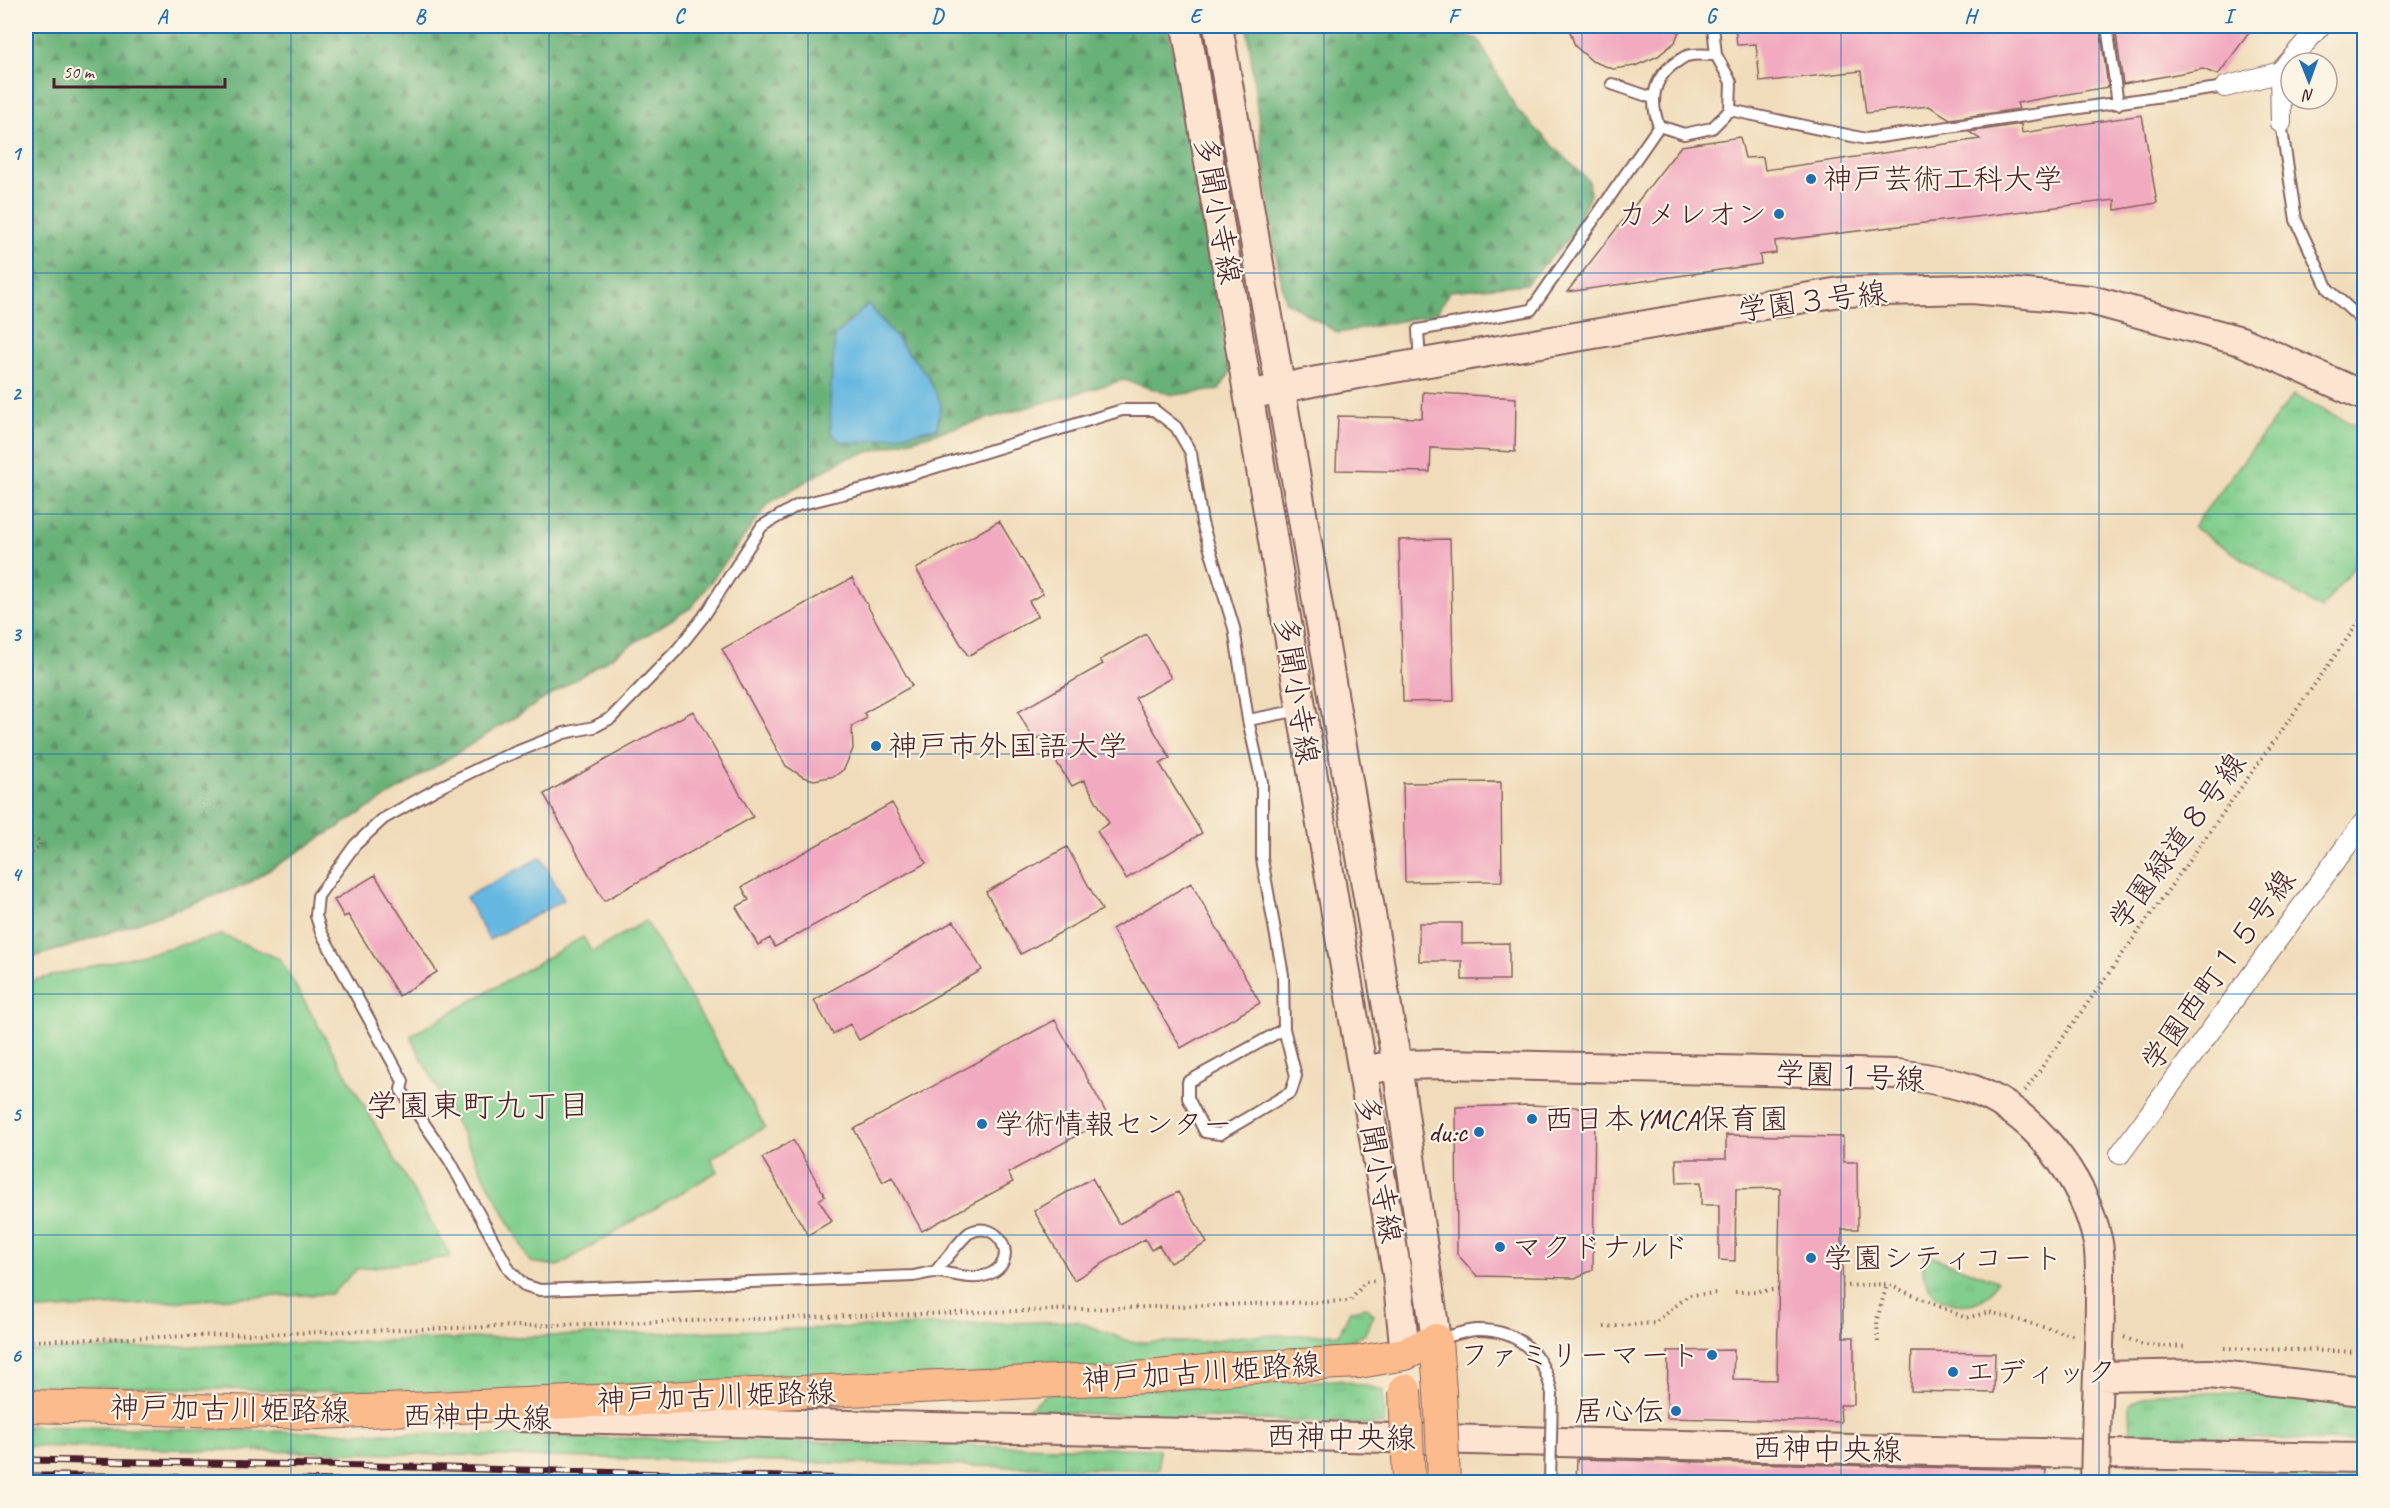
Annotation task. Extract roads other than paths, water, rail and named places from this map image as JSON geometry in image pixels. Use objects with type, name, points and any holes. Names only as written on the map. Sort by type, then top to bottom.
[{"type":"main road","name":"神戸加古川姫路線","points":[[26,1406],[318,1413],[1149,1377],[1235,1368],[1359,1362],[1405,1354],[1436,1340]]},
{"type":"main road","points":[[1436,1340],[1444,1482]]},
{"type":"main road","points":[[1405,1354],[1409,1482]]},
{"type":"street","name":"多聞小寺線","points":[[1186,26],[1397,1274],[1405,1354]]},
{"type":"street","name":"多聞小寺線","points":[[1218,26],[1397,1065],[1436,1340]]},
{"type":"street","points":[[2298,51],[2320,26]]},
{"type":"street","points":[[2225,87],[2279,72]]},
{"type":"street","points":[[2281,111],[2281,123]]},
{"type":"street","name":"学園３号線","points":[[1250,396],[1281,388],[1420,363],[1840,292],[1972,290],[2091,300],[2241,341],[2364,396]]},
{"type":"street","name":"学園西町１５号線","points":[[2120,1154],[2364,822]]},
{"type":"street","name":"学園１号線","points":[[1362,1070],[1397,1065],[1898,1074],[1934,1078],[1967,1087],[1988,1097],[2011,1111],[2043,1137],[2070,1172],[2085,1201],[2098,1244],[2100,1272],[2095,1482]]},
{"type":"street","points":[[2098,1389],[2211,1374],[2364,1391]]},
{"type":"street","name":"西神中央線","points":[[318,1413],[1974,1452],[2364,1458]]},
{"type":"lane","points":[[1659,126],[1684,134],[1712,128],[1730,110],[1731,82],[1716,56],[1713,26]]},
{"type":"lane","points":[[2107,26],[2118,104]]},
{"type":"lane","points":[[1659,126],[1654,112],[1653,98],[1657,82],[1665,70],[1686,56],[1716,56]]},
{"type":"lane","points":[[1612,84],[1653,98]]},
{"type":"lane","points":[[1730,110],[1866,139],[2225,87]]},
{"type":"lane","points":[[2281,123],[2296,220],[2328,289],[2364,322]]},
{"type":"lane","points":[[1420,363],[1418,330],[1532,310],[1659,126]]},
{"type":"lane","points":[[935,1272],[969,1233],[985,1230],[998,1236],[1006,1248],[1005,1257],[989,1275],[972,1278],[935,1272],[913,1276],[663,1287],[540,1290],[524,1285],[510,1271],[450,1161],[401,1090],[403,1081],[321,933],[316,916],[318,896],[355,845],[382,819],[496,760],[564,733],[594,727],[611,718],[677,650],[704,616],[762,526],[798,505],[871,487],[1122,410],[1154,410],[1176,427],[1191,453],[1202,523],[1233,627],[1248,720],[1262,782],[1262,859],[1283,975],[1284,1029],[1296,1076],[1291,1092],[1220,1134],[1205,1132],[1188,1098],[1188,1082],[1284,1029]]},
{"type":"lane","points":[[1248,720],[1300,710]]},
{"type":"lane","points":[[1436,1340],[1474,1330],[1510,1335],[1524,1343],[1542,1363],[1552,1394],[1550,1482]]},
{"type":"water","points":[[868,304],[927,375],[941,404],[937,428],[859,443],[841,442],[831,433],[830,400],[835,336]]},
{"type":"water","points":[[541,857],[564,900],[489,940],[466,897]]},
{"type":"railway","points":[[26,1460],[372,1466],[968,1482]]},
{"type":"railway","points":[[26,1476],[382,1482]]},
{"type":"place","name":"神戸芸術工科大学","points":[[1811,179]]},
{"type":"place","name":"カメレオン","points":[[1779,214]]},
{"type":"place","name":"神戸市外国語大学","points":[[876,746]]},
{"type":"place","name":"西日本YMCA保育園","points":[[1532,1119]]},
{"type":"place","name":"学術情報センター","points":[[982,1124]]},
{"type":"place","name":"du:c","points":[[1479,1132]]},
{"type":"place","name":"マクドナルド","points":[[1500,1247]]},
{"type":"place","name":"学園シティコート","points":[[1811,1258]]},
{"type":"place","name":"ファミリーマート","points":[[1712,1355]]},
{"type":"place","name":"エディック","points":[[1953,1372]]},
{"type":"place","name":"居心伝","points":[[1676,1411]]},
{"type":"district","name":"学園東町九丁目","points":[[478,1105]]}]
